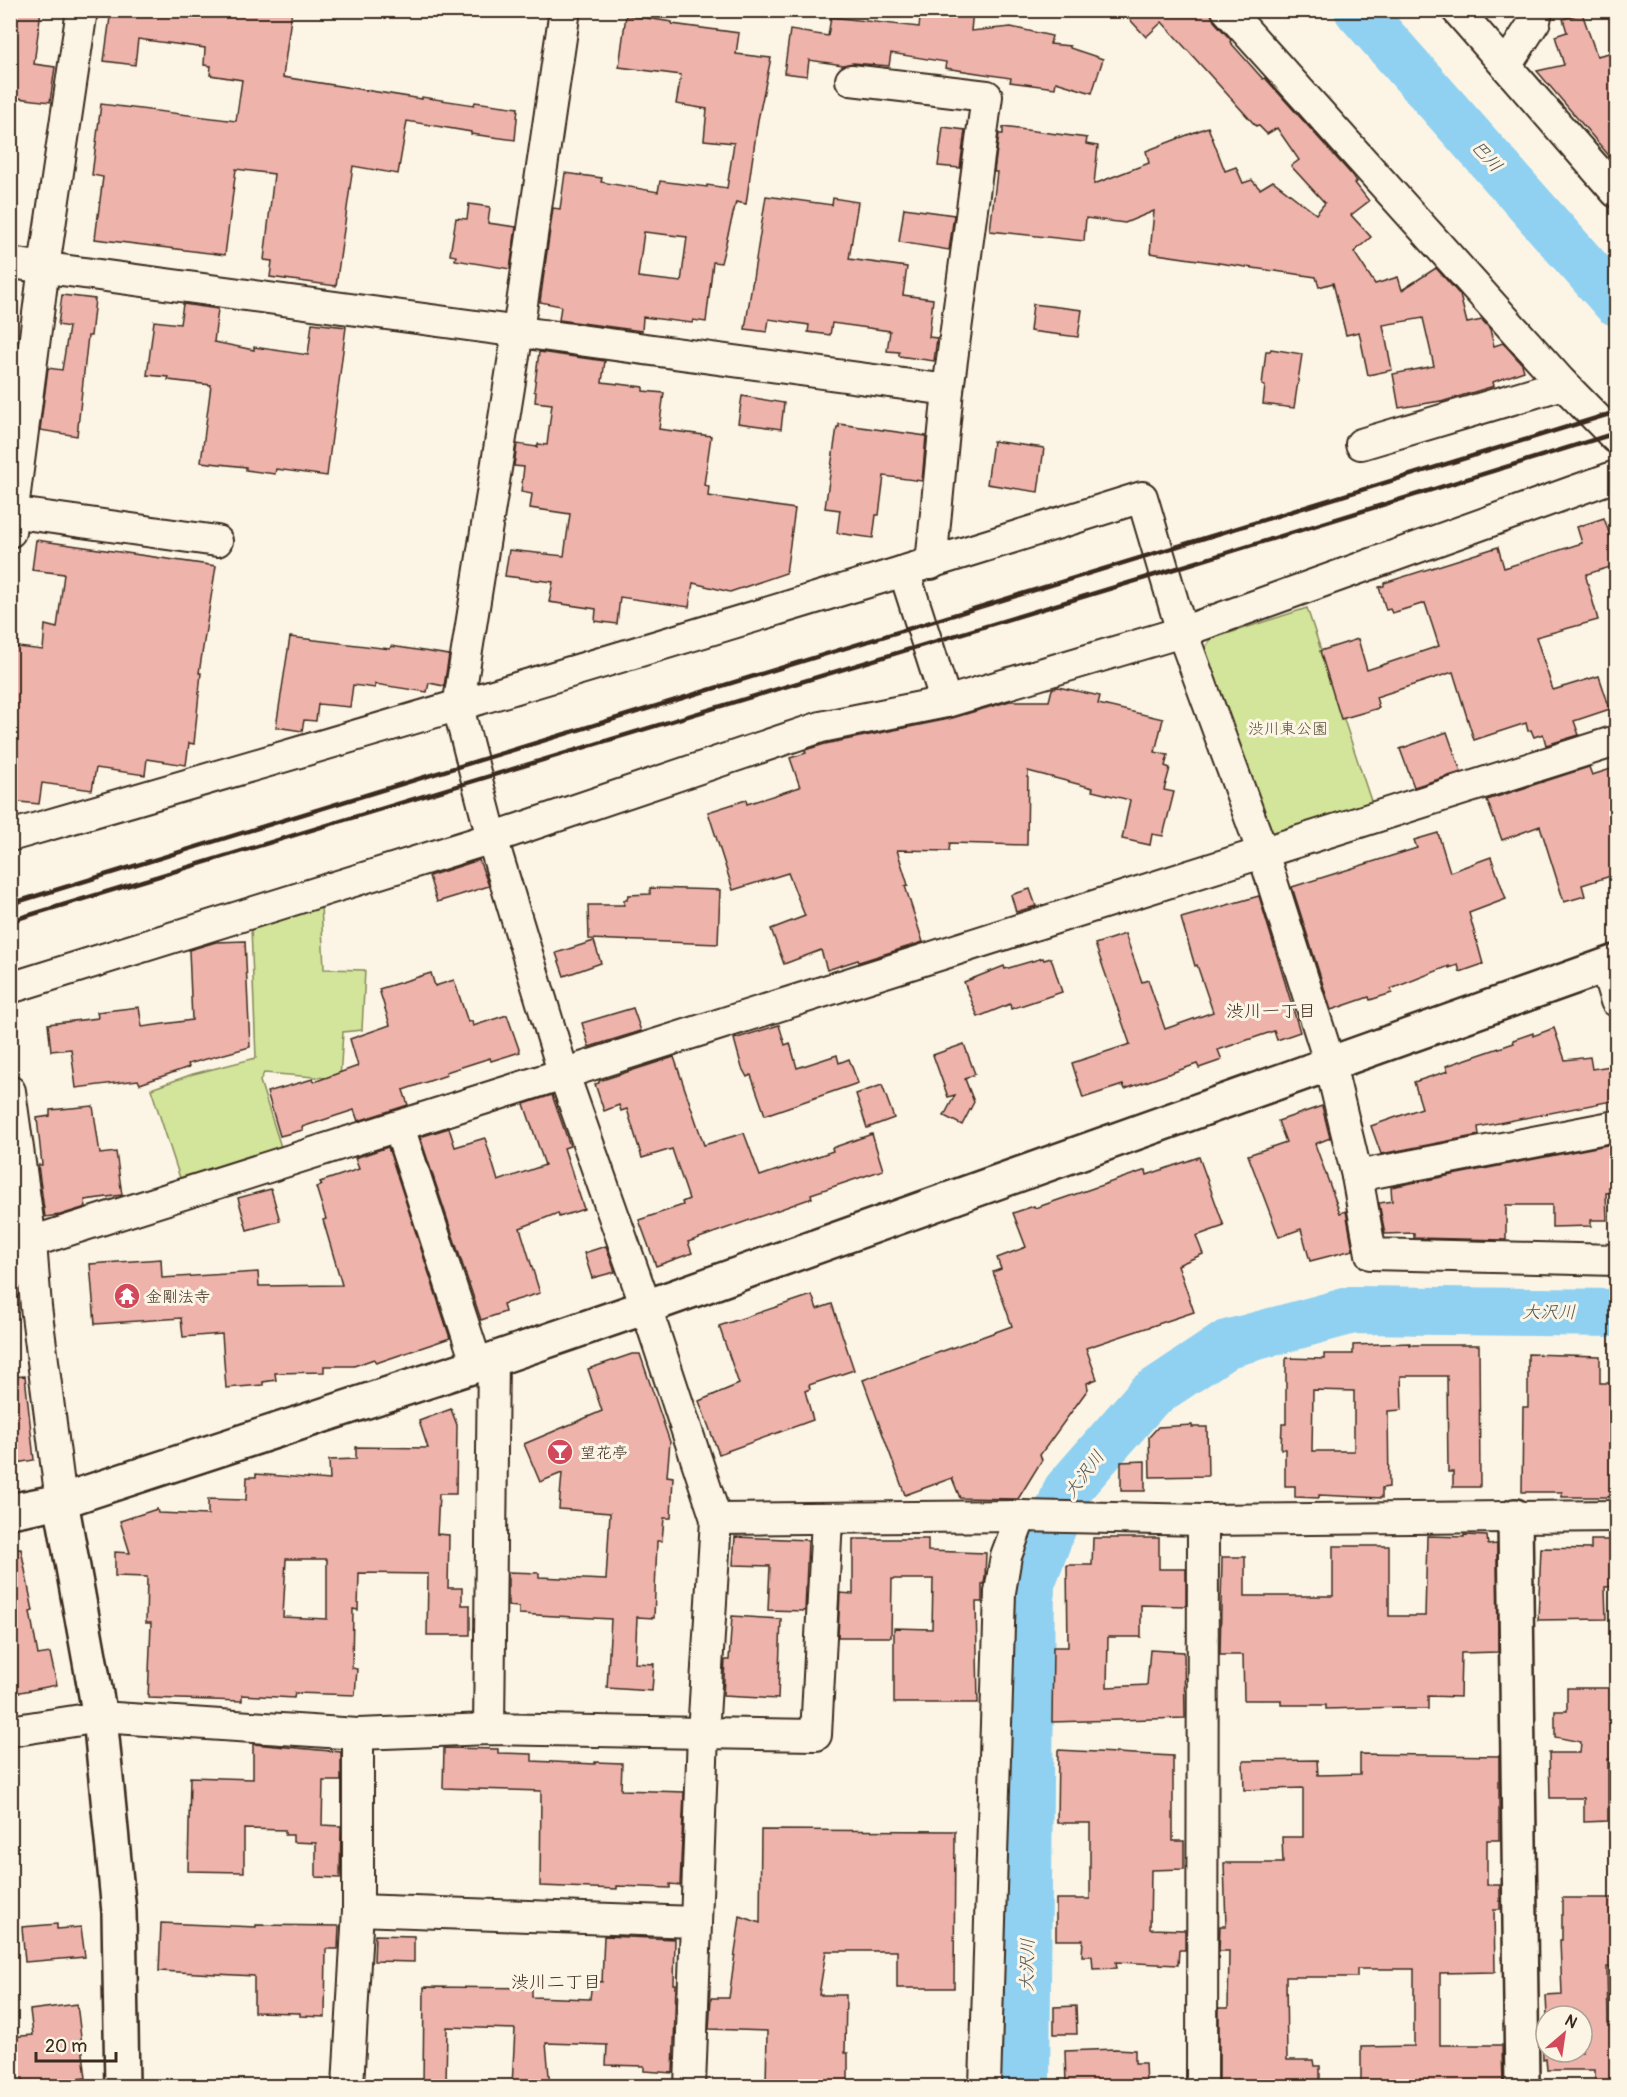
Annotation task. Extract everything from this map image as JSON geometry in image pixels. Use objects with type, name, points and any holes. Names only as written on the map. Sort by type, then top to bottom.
[{"type":"street","points":[[82,10],[44,267],[11,519],[217,541]]},
{"type":"street","points":[[565,10],[518,331],[458,707],[492,838],[564,1075],[646,1307],[716,1519],[703,1734],[690,2086]]},
{"type":"street","points":[[1227,10],[1563,384],[1617,438]]},
{"type":"street","points":[[1457,10],[1617,192]]},
{"type":"street","points":[[1506,66],[1535,21],[1537,10]]},
{"type":"street","points":[[851,80],[987,96],[948,390],[917,568],[946,702]]},
{"type":"street","points":[[10,263],[948,390]]},
{"type":"street","points":[[1361,444],[1563,384]]},
{"type":"street","points":[[10,988],[492,838],[821,727],[946,702],[1182,632],[1617,476]]},
{"type":"street","points":[[10,836],[458,707],[917,568],[1142,497],[1182,632],[1263,853],[1330,1064],[1357,1176],[1371,1254],[1617,1260]]},
{"type":"street","points":[[31,1242],[1617,741]]},
{"type":"street","points":[[10,1511],[61,1500],[646,1307],[1611,963],[1617,1001]]},
{"type":"street","points":[[10,1091],[15,1153],[31,1242],[23,1310],[61,1500],[100,1717],[119,1912],[122,2086]]},
{"type":"street","points":[[1357,1176],[1617,1126]]},
{"type":"street","points":[[399,1127],[485,1361],[489,1729]]},
{"type":"street","points":[[716,1519],[1021,1516],[1203,1520],[1617,1516]]},
{"type":"street","points":[[985,2086],[1000,1592],[1006,1556],[1021,1516]]},
{"type":"street","points":[[1515,1516],[1522,2086]]},
{"type":"street","points":[[10,1731],[100,1717],[358,1734],[489,1729],[816,1735],[827,1519]]},
{"type":"street","points":[[1202,2086],[1203,1520]]},
{"type":"street","points":[[348,2086],[358,1910],[358,1734]]},
{"type":"street","points":[[358,1910],[695,1922]]},
{"type":"green space","name":"渋川東公園","points":[[1307,608],[1373,807],[1280,837],[1264,830],[1204,649],[1211,639]]},
{"type":"green space","points":[[321,904],[324,969],[365,970],[362,1030],[343,1032],[340,1079],[264,1073],[260,1081],[281,1147],[181,1181],[151,1089],[193,1074],[256,1058],[251,927]]},
{"type":"building","points":[[10,10],[41,10],[34,64],[55,67],[50,102],[10,97]]},
{"type":"building","points":[[111,10],[292,10],[283,77],[422,99],[422,97],[474,105],[475,102],[518,108],[515,140],[407,121],[398,174],[353,166],[336,286],[270,277],[272,261],[264,260],[274,174],[236,169],[225,255],[95,239],[103,177],[92,175],[101,104],[236,121],[242,80],[210,75],[211,66],[204,65],[205,48],[138,39],[135,65],[104,61]]},
{"type":"building","points":[[921,10],[973,10],[971,31],[1011,27],[1052,36],[1050,44],[1070,46],[1070,48],[1103,59],[1092,93],[1056,82],[1055,88],[1010,82],[1011,78],[945,68],[946,62],[891,53],[889,66],[853,63],[843,65],[809,60],[807,76],[784,73],[790,30],[828,36],[831,17],[919,27]]},
{"type":"building","points":[[1121,10],[1210,10],[1214,21],[1231,40],[1230,42],[1351,174],[1369,201],[1351,215],[1371,237],[1354,252],[1375,284],[1398,277],[1402,290],[1436,268],[1460,295],[1467,323],[1482,320],[1490,329],[1494,346],[1503,343],[1522,364],[1524,371],[1493,382],[1494,386],[1441,402],[1399,408],[1393,374],[1434,366],[1423,318],[1383,325],[1392,370],[1368,375],[1359,332],[1346,335],[1333,283],[1319,287],[1316,277],[1150,253],[1154,211],[1125,223],[1086,218],[1084,241],[990,231],[997,172],[994,172],[999,134],[1003,134],[1003,127],[1087,138],[1086,144],[1098,146],[1094,184],[1149,163],[1146,151],[1208,127],[1225,171],[1236,167],[1243,183],[1252,180],[1260,189],[1273,181],[1316,214],[1325,203],[1291,166],[1299,160],[1277,128],[1267,134],[1258,125],[1256,126],[1162,22],[1146,37]]},
{"type":"building","points":[[1582,13],[1597,56],[1617,51],[1617,165],[1537,71],[1564,65],[1555,36],[1567,32],[1563,19]]},
{"type":"building","points":[[626,15],[739,33],[736,54],[771,58],[758,120],[746,204],[736,202],[721,263],[713,262],[706,322],[693,320],[692,323],[643,317],[642,331],[559,320],[561,306],[540,302],[553,208],[560,209],[565,173],[602,178],[601,182],[658,192],[660,181],[727,188],[734,143],[704,140],[707,109],[676,104],[681,75],[619,67]],"holes":[[[644,232],[687,237],[681,282],[638,277]]]},
{"type":"building","points":[[943,127],[965,130],[960,168],[938,166]]},
{"type":"building","points":[[766,196],[832,205],[833,198],[858,202],[849,259],[907,267],[903,295],[933,299],[929,337],[937,338],[934,361],[899,356],[899,352],[887,351],[890,331],[832,323],[830,335],[808,332],[809,325],[769,319],[767,332],[745,329]]},
{"type":"building","points":[[469,204],[490,207],[488,223],[516,227],[510,269],[455,260],[456,256],[450,255],[456,218],[467,219]]},
{"type":"building","points":[[904,208],[954,215],[949,250],[899,242]]},
{"type":"building","points":[[62,295],[95,299],[91,336],[88,336],[77,436],[40,430],[48,368],[62,370],[69,327],[58,325]]},
{"type":"building","points":[[183,304],[218,309],[214,342],[254,350],[254,347],[308,355],[312,323],[346,327],[327,476],[276,469],[275,474],[246,470],[246,467],[201,462],[211,385],[147,375],[154,321],[180,324]]},
{"type":"building","points":[[1033,304],[1082,310],[1078,337],[1030,331]]},
{"type":"building","points":[[1271,349],[1302,354],[1294,408],[1263,404],[1265,386],[1262,385],[1266,351]]},
{"type":"building","points":[[539,352],[605,361],[602,382],[643,387],[643,391],[664,393],[659,429],[711,436],[704,485],[709,486],[708,496],[795,509],[786,573],[730,592],[693,583],[689,607],[620,597],[617,624],[595,621],[596,609],[549,602],[553,582],[505,576],[509,550],[564,556],[570,514],[530,508],[532,494],[521,492],[524,467],[514,466],[517,444],[537,447],[538,444],[547,445],[552,404],[535,402],[536,392],[534,391]]},
{"type":"building","points":[[742,396],[784,403],[781,429],[738,423]]},
{"type":"building","points":[[839,424],[926,436],[922,481],[884,476],[879,515],[876,515],[873,538],[837,533],[840,510],[825,508]]},
{"type":"building","points":[[993,441],[1044,448],[1038,492],[987,484]]},
{"type":"building","points":[[1604,518],[1617,556],[1617,565],[1587,574],[1598,620],[1536,637],[1553,690],[1599,676],[1610,709],[1574,721],[1579,735],[1546,745],[1543,734],[1534,737],[1531,730],[1528,731],[1526,723],[1474,740],[1453,672],[1376,697],[1379,708],[1341,719],[1320,651],[1358,639],[1367,670],[1439,646],[1425,603],[1392,613],[1390,609],[1386,610],[1379,587],[1384,586],[1384,583],[1498,547],[1504,568],[1582,543],[1577,527]]},
{"type":"building","points":[[36,540],[216,566],[199,673],[201,673],[194,744],[189,743],[186,765],[147,759],[145,775],[96,768],[92,790],[42,783],[39,804],[10,801],[10,646],[43,650],[45,625],[57,628],[64,574],[32,570]]},
{"type":"building","points":[[290,637],[390,649],[391,646],[449,655],[444,686],[429,683],[427,692],[375,684],[375,688],[353,685],[350,707],[318,704],[316,721],[304,720],[302,731],[276,727]]},
{"type":"building","points":[[1058,687],[1100,696],[1098,704],[1163,719],[1155,752],[1168,755],[1165,766],[1170,768],[1164,790],[1174,792],[1163,836],[1152,834],[1150,845],[1122,839],[1130,800],[1028,771],[1027,845],[950,843],[949,851],[897,850],[908,885],[905,886],[923,942],[827,970],[821,950],[784,964],[771,929],[805,916],[788,873],[733,890],[708,812],[746,800],[747,804],[800,787],[790,758],[806,753],[805,750],[949,719],[1010,701],[1049,701],[1052,689]]},
{"type":"building","points":[[1447,732],[1461,772],[1414,787],[1400,749]]},
{"type":"building","points":[[1589,767],[1592,775],[1617,767],[1617,874],[1582,885],[1585,896],[1564,902],[1540,826],[1502,840],[1487,800]]},
{"type":"building","points":[[1438,833],[1450,872],[1491,857],[1506,899],[1469,913],[1483,964],[1460,972],[1458,965],[1449,968],[1449,966],[1391,989],[1392,993],[1370,1000],[1369,997],[1331,1010],[1292,887],[1417,848],[1414,840]]},
{"type":"building","points":[[479,860],[489,886],[437,902],[429,876]]},
{"type":"building","points":[[650,888],[720,890],[718,944],[589,939],[588,905],[624,905],[624,900],[627,900],[628,895],[650,894]]},
{"type":"building","points":[[1030,889],[1036,906],[1016,912],[1011,895]]},
{"type":"building","points":[[1259,896],[1300,1032],[1277,1040],[1274,1031],[1218,1050],[1222,1060],[1199,1068],[1197,1064],[1125,1089],[1123,1085],[1083,1098],[1072,1063],[1130,1044],[1095,944],[1125,934],[1142,982],[1148,980],[1165,1029],[1213,1012],[1197,965],[1195,966],[1181,918]]},
{"type":"building","points":[[245,941],[250,1047],[188,1064],[189,1067],[140,1084],[138,1080],[76,1088],[71,1049],[51,1051],[48,1024],[98,1018],[97,1012],[139,1007],[142,1027],[192,1020],[189,950],[216,942]]},
{"type":"building","points":[[594,941],[601,963],[564,976],[556,953]]},
{"type":"building","points":[[1043,958],[1044,960],[1051,958],[1062,992],[1011,1009],[1010,1004],[978,1017],[964,982],[1004,966],[1005,969]]},
{"type":"building","points":[[431,973],[435,986],[454,980],[468,1022],[472,1021],[473,1026],[507,1015],[520,1052],[491,1061],[490,1058],[446,1072],[447,1075],[403,1090],[408,1105],[358,1121],[354,1110],[302,1127],[303,1130],[280,1136],[267,1092],[313,1079],[314,1082],[358,1066],[350,1039],[390,1025],[379,989]]},
{"type":"building","points":[[633,1008],[641,1031],[589,1047],[582,1023]]},
{"type":"building","points":[[779,1025],[785,1045],[790,1043],[797,1068],[837,1055],[839,1063],[849,1059],[858,1083],[765,1115],[751,1075],[747,1077],[742,1068],[734,1039]]},
{"type":"building","points":[[1554,1028],[1565,1060],[1590,1057],[1592,1069],[1617,1065],[1617,1100],[1478,1127],[1479,1135],[1381,1154],[1371,1126],[1422,1108],[1414,1082],[1448,1071],[1446,1066],[1514,1043],[1513,1040]]},
{"type":"building","points":[[964,1044],[975,1074],[965,1079],[974,1102],[962,1125],[944,1116],[955,1095],[948,1097],[933,1055]]},
{"type":"building","points":[[674,1057],[704,1145],[744,1133],[760,1176],[833,1151],[832,1148],[872,1134],[883,1170],[811,1194],[812,1198],[688,1242],[692,1253],[656,1266],[639,1220],[683,1205],[682,1202],[689,1199],[672,1149],[642,1158],[627,1109],[621,1111],[619,1105],[604,1111],[595,1084]]},
{"type":"building","points":[[882,1085],[894,1118],[867,1128],[856,1094]]},
{"type":"building","points":[[552,1095],[570,1146],[564,1148],[584,1209],[559,1217],[558,1213],[520,1228],[540,1293],[503,1304],[505,1312],[481,1320],[420,1137],[449,1128],[455,1147],[485,1138],[498,1181],[545,1165],[524,1104]]},
{"type":"building","points":[[93,1106],[100,1154],[116,1152],[122,1195],[85,1200],[86,1207],[45,1217],[38,1165],[42,1165],[37,1118],[50,1116],[50,1110]]},
{"type":"building","points":[[1322,1106],[1330,1138],[1315,1144],[1340,1213],[1346,1211],[1353,1250],[1310,1261],[1301,1229],[1279,1237],[1248,1155],[1286,1142],[1278,1121]]},
{"type":"building","points":[[1617,1143],[1617,1192],[1606,1193],[1607,1220],[1591,1220],[1591,1226],[1552,1227],[1552,1205],[1506,1205],[1506,1240],[1414,1238],[1414,1233],[1385,1234],[1379,1203],[1392,1201],[1391,1187]]},
{"type":"building","points":[[388,1147],[450,1338],[376,1363],[374,1359],[354,1366],[324,1366],[324,1372],[275,1373],[276,1380],[263,1382],[263,1385],[226,1388],[222,1334],[183,1337],[181,1318],[95,1324],[90,1264],[161,1259],[162,1278],[258,1272],[259,1286],[342,1285],[316,1187],[322,1185],[320,1182],[359,1169],[355,1158]]},
{"type":"building","points":[[1199,1157],[1224,1226],[1196,1236],[1203,1254],[1178,1265],[1194,1312],[1086,1348],[1097,1379],[1087,1383],[1088,1389],[1040,1455],[1042,1460],[1018,1499],[960,1498],[952,1478],[905,1495],[863,1380],[1012,1326],[993,1272],[1001,1269],[997,1258],[1026,1247],[1013,1213],[1034,1206],[1035,1208],[1146,1170],[1147,1175]]},
{"type":"building","points":[[271,1189],[280,1221],[247,1230],[238,1198]]},
{"type":"building","points":[[606,1246],[615,1272],[592,1278],[584,1253]]},
{"type":"building","points":[[812,1295],[817,1309],[832,1304],[854,1370],[809,1385],[810,1389],[805,1391],[813,1420],[719,1454],[699,1401],[739,1384],[719,1326]]},
{"type":"building","points":[[1410,1343],[1410,1345],[1479,1345],[1480,1487],[1453,1487],[1453,1472],[1448,1472],[1447,1376],[1401,1376],[1402,1410],[1388,1411],[1389,1487],[1382,1488],[1382,1498],[1319,1495],[1319,1498],[1295,1497],[1295,1486],[1285,1486],[1285,1449],[1281,1449],[1282,1424],[1286,1424],[1286,1358],[1324,1359],[1324,1354],[1353,1354],[1353,1345]],"holes":[[[1313,1390],[1354,1391],[1354,1451],[1312,1451]]]},
{"type":"building","points":[[632,1354],[640,1354],[670,1442],[667,1476],[673,1477],[671,1518],[664,1518],[662,1541],[657,1541],[654,1618],[637,1617],[635,1663],[654,1664],[652,1691],[607,1688],[611,1619],[519,1614],[519,1607],[508,1606],[508,1572],[539,1573],[539,1577],[606,1580],[610,1513],[559,1509],[562,1473],[540,1482],[524,1444],[602,1411],[588,1369]]},
{"type":"building","points":[[1528,1354],[1600,1356],[1600,1383],[1617,1383],[1617,1497],[1562,1497],[1562,1492],[1522,1492],[1523,1407],[1528,1407]]},
{"type":"building","points":[[25,1376],[34,1460],[10,1464],[10,1377]]},
{"type":"building","points":[[451,1409],[457,1425],[456,1494],[439,1494],[437,1534],[449,1535],[448,1588],[462,1588],[462,1605],[470,1605],[470,1635],[427,1635],[428,1574],[359,1573],[358,1610],[353,1609],[352,1668],[357,1669],[355,1695],[295,1693],[294,1698],[242,1695],[242,1701],[148,1698],[151,1623],[146,1623],[147,1577],[115,1576],[115,1552],[130,1553],[120,1521],[157,1509],[158,1513],[208,1515],[208,1499],[246,1500],[247,1477],[256,1477],[256,1474],[330,1480],[329,1460],[356,1459],[356,1447],[428,1448],[419,1421]],"holes":[[[286,1559],[327,1559],[327,1619],[283,1617]]]},
{"type":"building","points":[[1192,1425],[1192,1427],[1207,1427],[1208,1476],[1150,1477],[1149,1437],[1158,1427]]},
{"type":"building","points":[[1145,1461],[1145,1491],[1121,1491],[1121,1462]]},
{"type":"building","points":[[1464,1535],[1487,1536],[1488,1545],[1497,1544],[1498,1652],[1461,1653],[1460,1697],[1428,1696],[1428,1709],[1404,1709],[1404,1707],[1326,1709],[1326,1705],[1281,1705],[1281,1700],[1244,1700],[1243,1655],[1220,1655],[1222,1557],[1245,1557],[1245,1596],[1333,1596],[1333,1546],[1389,1546],[1389,1616],[1425,1616],[1427,1536],[1464,1537]]},
{"type":"building","points":[[735,1537],[808,1540],[805,1611],[768,1610],[770,1566],[733,1565]]},
{"type":"building","points":[[1093,1538],[1159,1538],[1159,1569],[1186,1569],[1186,1606],[1141,1605],[1141,1637],[1108,1637],[1107,1687],[1147,1685],[1150,1650],[1184,1652],[1185,1718],[1052,1722],[1053,1647],[1068,1647],[1067,1565],[1092,1565]]},
{"type":"building","points":[[853,1539],[928,1539],[928,1551],[986,1553],[982,1602],[976,1602],[978,1703],[894,1703],[894,1628],[932,1629],[933,1579],[892,1579],[891,1637],[838,1637],[840,1593],[853,1594]]},
{"type":"building","points":[[1591,1540],[1617,1540],[1617,1586],[1605,1587],[1606,1619],[1538,1620],[1541,1548],[1591,1549]]},
{"type":"building","points":[[21,1549],[33,1611],[30,1612],[38,1655],[50,1653],[57,1685],[10,1694],[10,1550]]},
{"type":"building","points":[[732,1616],[781,1619],[778,1699],[723,1696],[725,1660],[729,1660]]},
{"type":"building","points":[[1567,1688],[1617,1688],[1617,1758],[1608,1759],[1608,1821],[1584,1822],[1584,1798],[1550,1798],[1549,1753],[1580,1753],[1581,1742],[1555,1737],[1555,1711],[1567,1711]]},
{"type":"building","points":[[253,1744],[341,1752],[341,1781],[323,1781],[322,1825],[341,1826],[340,1878],[316,1877],[316,1843],[293,1842],[293,1835],[285,1835],[285,1830],[244,1829],[244,1872],[188,1871],[190,1777],[253,1779]]},
{"type":"building","points":[[444,1748],[498,1749],[498,1753],[532,1754],[532,1761],[622,1763],[621,1790],[684,1792],[680,1885],[670,1884],[670,1888],[617,1886],[617,1889],[540,1886],[541,1791],[443,1788]]},
{"type":"building","points":[[1058,1750],[1173,1756],[1173,1841],[1184,1841],[1184,1869],[1151,1870],[1150,1929],[1185,1930],[1185,1950],[1179,1950],[1178,1965],[1116,1962],[1117,1968],[1093,1969],[1092,1956],[1082,1956],[1083,1940],[1056,1940],[1056,1899],[1090,1899],[1090,1823],[1057,1823]]},
{"type":"building","points":[[1360,1754],[1499,1756],[1499,1840],[1487,1840],[1487,1885],[1500,1885],[1500,1909],[1494,1909],[1495,1972],[1440,1973],[1440,2045],[1502,2045],[1503,2086],[1361,2086],[1361,2047],[1414,2046],[1414,1969],[1357,1969],[1357,1977],[1286,1977],[1287,2060],[1313,2060],[1314,2066],[1320,2066],[1320,2086],[1219,2086],[1219,2008],[1228,2008],[1229,1951],[1219,1951],[1220,1926],[1226,1926],[1224,1863],[1283,1863],[1282,1837],[1303,1837],[1303,1788],[1244,1790],[1243,1761],[1317,1760],[1318,1775],[1360,1774]]},
{"type":"building","points":[[761,1830],[955,1831],[954,1988],[897,1988],[897,1951],[826,1951],[819,1995],[846,1995],[845,2053],[848,2053],[848,2086],[766,2086],[767,2031],[709,2029],[711,1998],[729,1998],[740,1916],[760,1923]]},
{"type":"building","points":[[1562,1898],[1617,1898],[1617,1967],[1607,1967],[1608,2023],[1617,2023],[1617,2086],[1595,2086],[1595,2070],[1547,2070],[1546,2064],[1594,2064],[1594,2004],[1546,2004],[1546,1996],[1562,1995],[1560,1940],[1562,1940]]},
{"type":"building","points":[[161,1923],[256,1927],[256,1925],[339,1926],[338,1949],[326,1949],[325,2017],[300,2016],[300,2013],[254,2012],[254,1976],[159,1971]]},
{"type":"building","points":[[57,1924],[57,1929],[81,1927],[85,1957],[25,1962],[22,1927]]},
{"type":"building","points":[[375,1935],[414,1936],[414,1962],[374,1961]]},
{"type":"building","points":[[604,1936],[675,1939],[673,2073],[644,2071],[644,2066],[606,2065],[607,2045],[546,2043],[550,2086],[512,2086],[515,2029],[447,2027],[446,2086],[423,2086],[424,1987],[532,1988],[532,1997],[590,1999],[592,1981],[602,1982]]},
{"type":"building","points":[[77,2004],[86,2078],[67,2080],[68,2086],[24,2086],[23,2078],[10,2080],[10,2037],[33,2035],[30,2010]]},
{"type":"building","points":[[1076,2006],[1077,2034],[1054,2034],[1054,2007]]},
{"type":"building","points":[[1135,2050],[1135,2063],[1145,2063],[1146,2086],[1066,2086],[1065,2051]]},
{"type":"waterway","name":"巴川","points":[[1358,10],[1616,302]]},
{"type":"waterway","name":"大沢川","points":[[1026,2086],[1031,1583],[1067,1490],[1149,1396],[1227,1344],[1353,1310],[1616,1313]]},
{"type":"railway","points":[[10,904],[1616,412]]},
{"type":"railway","points":[[10,921],[1145,578],[1616,433]]},
{"type":"place","name":"金剛法寺","points":[[127,1296]]},
{"type":"place","name":"望花亭","points":[[560,1452]]},
{"type":"district","name":"渋川一丁目","points":[[1271,1011]]},
{"type":"district","name":"渋川二丁目","points":[[556,1982]]}]
